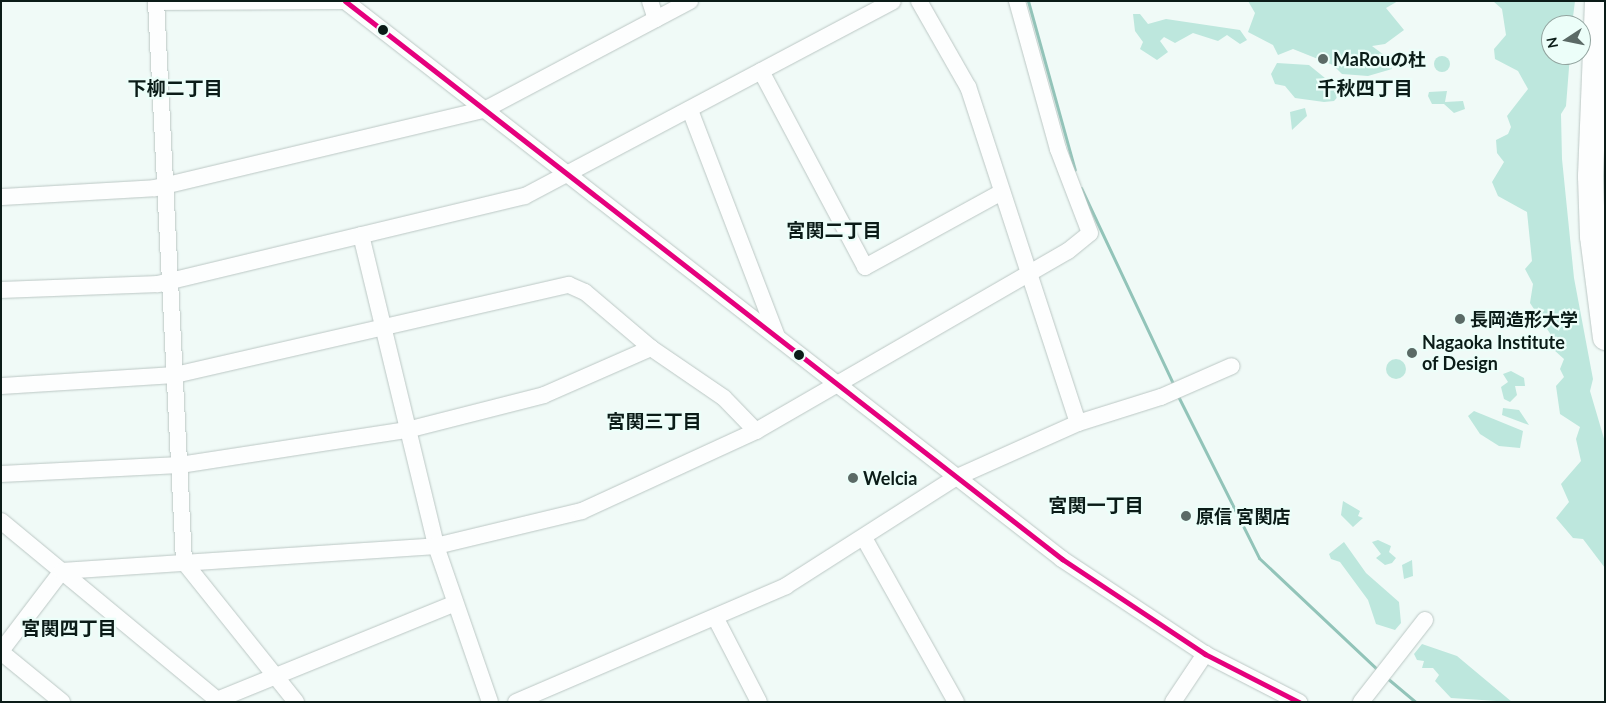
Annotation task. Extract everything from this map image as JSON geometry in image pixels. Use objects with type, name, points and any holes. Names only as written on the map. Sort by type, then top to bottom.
[{"type":"highway","points":[[1597,1],[1590,176],[1592,236],[1605,336]]},
{"type":"street","points":[[296,702],[184,562],[156,2],[345,1],[570,174],[955,478],[1113,595],[1205,654],[1299,702]]},
{"type":"street","points":[[650,1],[656,19]]},
{"type":"street","points":[[1,197],[165,185],[486,109],[690,1]]},
{"type":"street","points":[[1,290],[169,280],[525,196],[570,174],[893,1]]},
{"type":"street","points":[[920,1],[968,87],[1078,423]]},
{"type":"street","points":[[62,702],[1,651],[62,571],[436,546],[582,511],[756,431],[840,386],[1030,273],[1090,233],[1058,149],[1017,1]]},
{"type":"street","points":[[761,71],[866,266],[1002,192]]},
{"type":"street","points":[[690,110],[777,337]]},
{"type":"street","points":[[361,235],[436,546],[454,604],[490,702]]},
{"type":"street","points":[[1,386],[175,375],[569,285],[585,292],[651,348],[724,398],[756,431]]},
{"type":"street","points":[[1,474],[180,465],[407,430],[544,395],[651,348]]},
{"type":"street","points":[[516,702],[716,619],[786,586],[864,538],[955,478],[1078,423],[1161,397],[1232,366]]},
{"type":"street","points":[[1,521],[217,700],[454,604]]},
{"type":"street","points":[[864,538],[956,702]]},
{"type":"street","points":[[716,619],[759,702]]},
{"type":"street","points":[[1361,702],[1425,620]]},
{"type":"street","points":[[1173,702],[1205,654]]},
{"type":"green space","points":[[1248,1],[1398,1],[1386,8],[1404,30],[1385,44],[1372,46],[1388,58],[1392,69],[1368,76],[1342,74],[1333,65],[1293,49],[1278,55],[1273,45],[1248,32],[1255,13]]},
{"type":"green space","points":[[1493,1],[1575,1],[1573,15],[1541,15],[1541,65],[1569,65],[1566,106],[1561,114],[1562,159],[1574,278],[1593,379],[1590,391],[1605,442],[1605,568],[1583,539],[1573,538],[1556,518],[1569,502],[1561,484],[1581,461],[1576,439],[1580,427],[1560,414],[1556,386],[1564,377],[1560,369],[1564,359],[1554,350],[1555,341],[1530,303],[1533,284],[1525,269],[1532,261],[1527,212],[1498,196],[1492,182],[1504,162],[1497,153],[1496,140],[1508,134],[1511,127],[1507,116],[1528,89],[1518,71],[1495,59],[1494,49],[1506,35],[1502,9]]},
{"type":"green space","points":[[1133,14],[1140,14],[1148,24],[1166,19],[1240,30],[1247,40],[1240,44],[1227,35],[1218,41],[1193,33],[1175,43],[1164,37],[1160,41],[1168,52],[1157,60],[1140,49],[1143,42],[1135,31]]},
{"type":"green space","points":[[1442,56],[1450,64],[1442,72],[1434,64]]},
{"type":"green space","points":[[1277,63],[1309,65],[1336,87],[1348,89],[1349,94],[1341,93],[1334,101],[1324,102],[1295,98],[1285,86],[1275,84],[1271,74]]},
{"type":"green space","points":[[1447,91],[1445,102],[1463,101],[1465,109],[1454,113],[1444,104],[1432,104],[1428,96],[1429,92]]},
{"type":"green space","points":[[1305,108],[1307,116],[1292,130],[1290,112]]},
{"type":"green space","points":[[1392,359],[1400,359],[1406,365],[1406,373],[1400,379],[1392,379],[1386,373],[1386,365]]},
{"type":"green space","points":[[1511,371],[1524,378],[1525,386],[1515,386],[1517,395],[1510,402],[1504,399],[1501,387],[1508,382],[1503,374]]},
{"type":"green space","points":[[1503,408],[1519,410],[1529,425],[1502,415]]},
{"type":"green space","points":[[1474,411],[1523,431],[1520,448],[1499,446],[1480,434],[1468,416]]},
{"type":"green space","points":[[1343,501],[1360,511],[1358,516],[1363,518],[1353,527],[1341,515]]},
{"type":"green space","points":[[1378,540],[1391,546],[1389,552],[1396,558],[1392,563],[1385,565],[1376,558],[1381,554],[1372,542]]},
{"type":"green space","points":[[1344,542],[1366,573],[1399,602],[1401,623],[1395,630],[1376,624],[1368,600],[1340,562],[1331,559],[1329,554]]},
{"type":"green space","points":[[1412,560],[1413,576],[1404,579],[1402,565]]},
{"type":"green space","points":[[1422,644],[1457,656],[1512,702],[1451,698],[1435,681],[1439,675],[1433,668],[1422,668],[1424,661],[1417,660],[1414,654]]},
{"type":"waterway","points":[[1028,1],[1075,170]]},
{"type":"waterway","points":[[1081,188],[1174,386]]},
{"type":"waterway","points":[[1178,396],[1259,558],[1379,671]]},
{"type":"waterway","points":[[1387,678],[1416,702]]},
{"type":"transit line","points":[[345,1],[1062,559],[1205,654],[1299,702]]},
{"type":"place","name":"MaRouの杜","points":[[1323,59]]},
{"type":"place","name":"長岡造形大学","points":[[1460,319]]},
{"type":"place","name":"Nagaoka Institute of Design","points":[[1412,353]]},
{"type":"place","name":"Welcia","points":[[853,478]]},
{"type":"place","name":"原信 宮関店","points":[[1186,516]]},
{"type":"district","name":"下柳二丁目","points":[[175,88]]},
{"type":"district","name":"千秋四丁目","points":[[1365,88]]},
{"type":"district","name":"宮関二丁目","points":[[834,230]]},
{"type":"district","name":"宮関三丁目","points":[[654,421]]},
{"type":"district","name":"宮関一丁目","points":[[1096,505]]},
{"type":"district","name":"宮関四丁目","points":[[69,628]]}]
